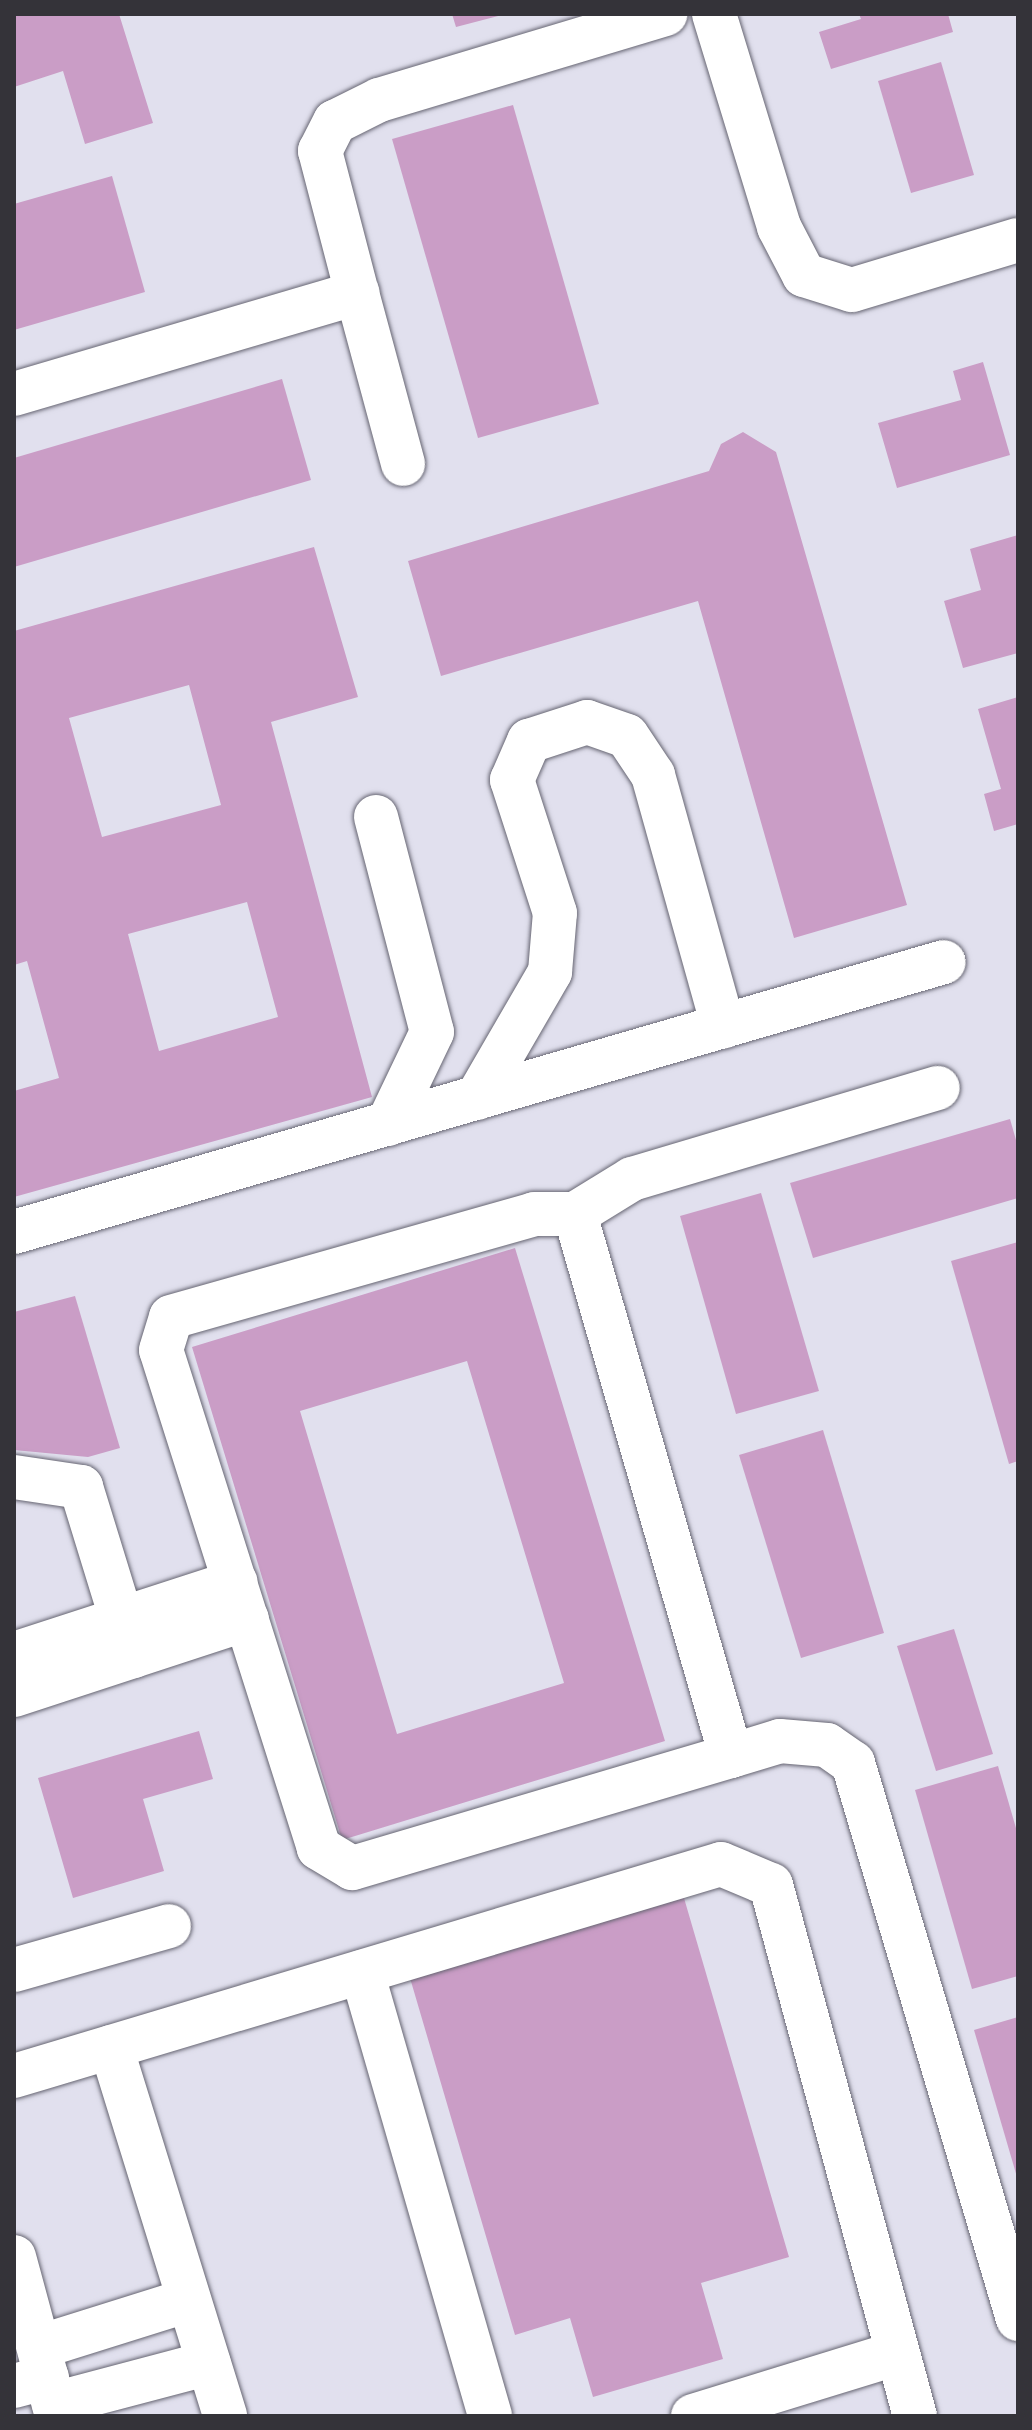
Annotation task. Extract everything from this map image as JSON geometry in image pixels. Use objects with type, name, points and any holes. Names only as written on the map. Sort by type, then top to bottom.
[{"type":"street","points":[[403,464],[320,151],[335,122],[379,100],[665,14]]},
{"type":"street","points":[[714,14],[779,227],[804,275],[852,290],[1018,240]]},
{"type":"street","points":[[14,394],[357,293]]},
{"type":"street","points":[[477,1098],[550,972],[555,913],[512,780],[529,741],[587,722],[627,736],[653,775],[723,1026]]},
{"type":"street","points":[[376,817],[432,1032],[388,1124]]},
{"type":"street","points":[[14,1232],[944,962]]},
{"type":"street","points":[[938,1088],[632,1179],[575,1214],[534,1214],[171,1317],[161,1350],[319,1848],[352,1868],[780,1741],[827,1745],[853,1763],[1018,2319]]},
{"type":"street","points":[[575,1214],[731,1756]]},
{"type":"street","points":[[14,1477],[81,1487],[127,1638]]},
{"type":"street","points":[[14,1695],[127,1638],[242,1601]]},
{"type":"street","points":[[14,1654],[127,1638]]},
{"type":"street","points":[[14,2076],[721,1864],[771,1885],[915,2416]]},
{"type":"street","points":[[14,1970],[169,1926]]},
{"type":"street","points":[[362,1972],[490,2416]]},
{"type":"street","points":[[111,2047],[225,2416]]},
{"type":"street","points":[[14,2257],[42,2386]]},
{"type":"street","points":[[42,2386],[189,2300]]},
{"type":"street","points":[[693,2416],[898,2353]]},
{"type":"street","points":[[42,2386],[209,2363]]},
{"type":"building","points":[[14,14],[119,14],[153,123],[85,144],[63,71],[14,87]]},
{"type":"building","points":[[452,14],[502,14],[502,15],[456,27]]},
{"type":"building","points":[[859,14],[948,14],[953,32],[831,69],[819,32],[861,19]]},
{"type":"building","points":[[941,62],[974,175],[911,193],[878,81]]},
{"type":"building","points":[[513,105],[599,404],[478,438],[392,139]]},
{"type":"building","points":[[112,176],[145,292],[14,330],[14,204]]},
{"type":"building","points":[[983,362],[1010,455],[897,488],[878,423],[961,400],[953,371]]},
{"type":"building","points":[[282,379],[311,480],[14,567],[14,458]]},
{"type":"building","points":[[743,432],[776,452],[907,905],[794,938],[698,601],[441,676],[408,561],[709,471],[721,444]]},
{"type":"building","points":[[1018,535],[1018,653],[963,668],[944,601],[981,590],[970,549]]},
{"type":"building","points":[[314,547],[358,697],[271,722],[372,1097],[14,1197],[14,1091],[59,1078],[27,961],[14,965],[14,631]],"holes":[[[189,685],[221,805],[102,837],[69,718]],[[247,902],[278,1017],[159,1051],[128,934]]]},
{"type":"building","points":[[1018,697],[1018,824],[994,831],[984,794],[1001,789],[978,709]]},
{"type":"building","points":[[1010,1119],[1018,1147],[1018,1198],[813,1258],[790,1183]]},
{"type":"building","points":[[761,1193],[819,1391],[736,1414],[680,1216]]},
{"type":"building","points":[[1018,1242],[1018,1461],[1009,1464],[951,1261]]},
{"type":"building","points":[[515,1248],[665,1741],[342,1840],[192,1347]],"holes":[[[467,1361],[564,1683],[397,1734],[300,1411]]]},
{"type":"building","points":[[75,1296],[120,1448],[88,1457],[14,1450],[14,1312]]},
{"type":"building","points":[[823,1430],[884,1633],[801,1658],[739,1455]]},
{"type":"building","points":[[954,1629],[993,1754],[936,1771],[897,1646]]},
{"type":"building","points":[[199,1731],[213,1779],[143,1799],[164,1871],[73,1898],[38,1778]]},
{"type":"building","points":[[998,1766],[1018,1835],[1018,1976],[972,1989],[915,1790]]},
{"type":"building","points":[[684,1898],[789,2257],[701,2283],[723,2359],[593,2397],[570,2318],[515,2335],[410,1978]]},
{"type":"building","points":[[1018,2017],[1018,2177],[1017,2177],[974,2030]]}]
